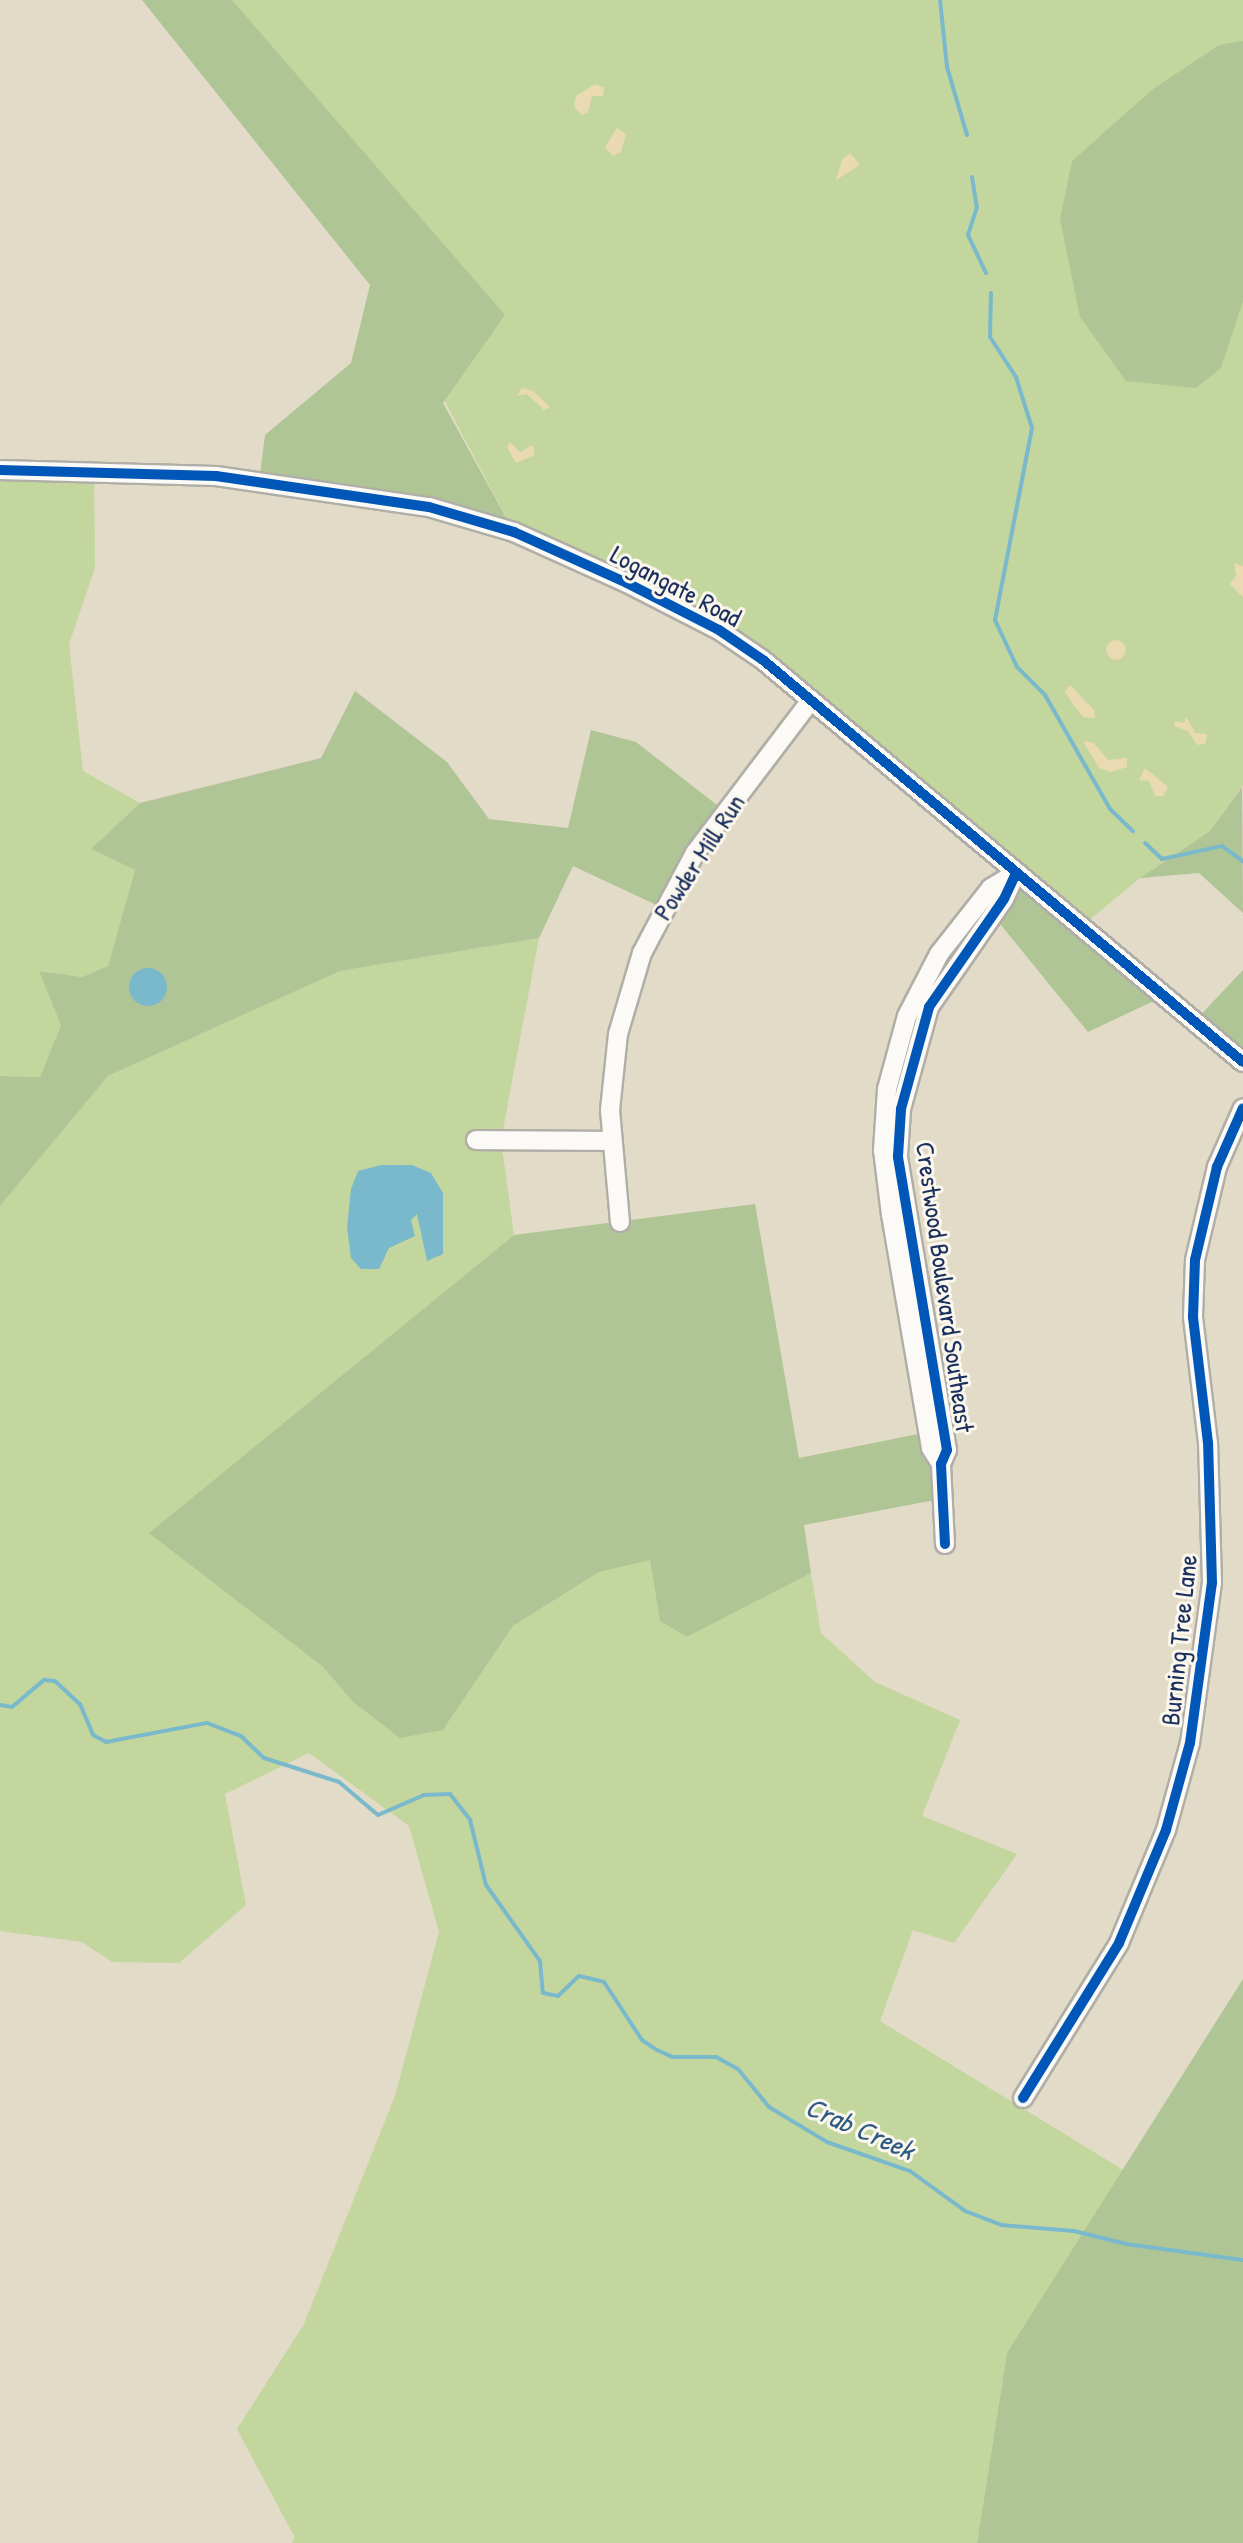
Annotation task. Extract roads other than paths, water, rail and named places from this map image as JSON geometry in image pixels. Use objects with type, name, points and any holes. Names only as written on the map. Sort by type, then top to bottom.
[{"type":"street","name":"Logangate Road","points":[[0,470],[216,476],[414,505],[478,521],[552,548],[719,630],[811,700],[1243,1062]]},
{"type":"street","name":"Powder Mill Run","points":[[620,1222],[611,1141],[618,1034],[652,929],[695,853],[811,700]]},
{"type":"street","name":"Crestwood Boulevard Southeast","points":[[945,1544],[941,1464],[931,1448],[892,1156],[890,1077],[921,985],[991,888],[1016,873]]},
{"type":"street","name":"Burning Tree Lane","points":[[1023,2098],[1066,2036],[1119,1943],[1166,1830],[1190,1743],[1212,1583],[1208,1443],[1193,1317],[1195,1260],[1217,1167],[1243,1108]]},
{"type":"street","points":[[476,1140],[611,1141]]},
{"type":"water","points":[[148,968],[161,974],[167,987],[161,1000],[148,1006],[135,1000],[129,987],[135,974]]},
{"type":"water","points":[[381,1165],[412,1165],[431,1173],[443,1193],[443,1254],[427,1261],[417,1214],[411,1220],[415,1236],[389,1248],[379,1269],[361,1269],[351,1258],[347,1227],[351,1189],[358,1171]]},
{"type":"waterway","points":[[940,0],[947,67],[967,135]]},
{"type":"waterway","points":[[972,177],[977,207],[968,235],[986,273]]},
{"type":"waterway","points":[[991,293],[990,337],[1016,377],[1032,428],[995,620],[1017,667],[1045,695],[1110,809],[1133,831]]},
{"type":"waterway","points":[[1145,843],[1162,859],[1222,846],[1243,861]]},
{"type":"waterway","name":"Crab Creek","points":[[0,1705],[12,1707],[44,1680],[55,1681],[80,1704],[93,1735],[106,1742],[207,1723],[241,1736],[264,1758],[339,1782],[378,1815],[424,1795],[450,1794],[470,1820],[486,1885],[540,1961],[543,1993],[558,1996],[579,1976],[604,1982],[642,2040],[657,2050],[673,2057],[716,2057],[738,2069],[769,2107],[827,2142],[910,2171],[965,2211],[1001,2225],[1074,2231],[1126,2244],[1243,2260]]}]
